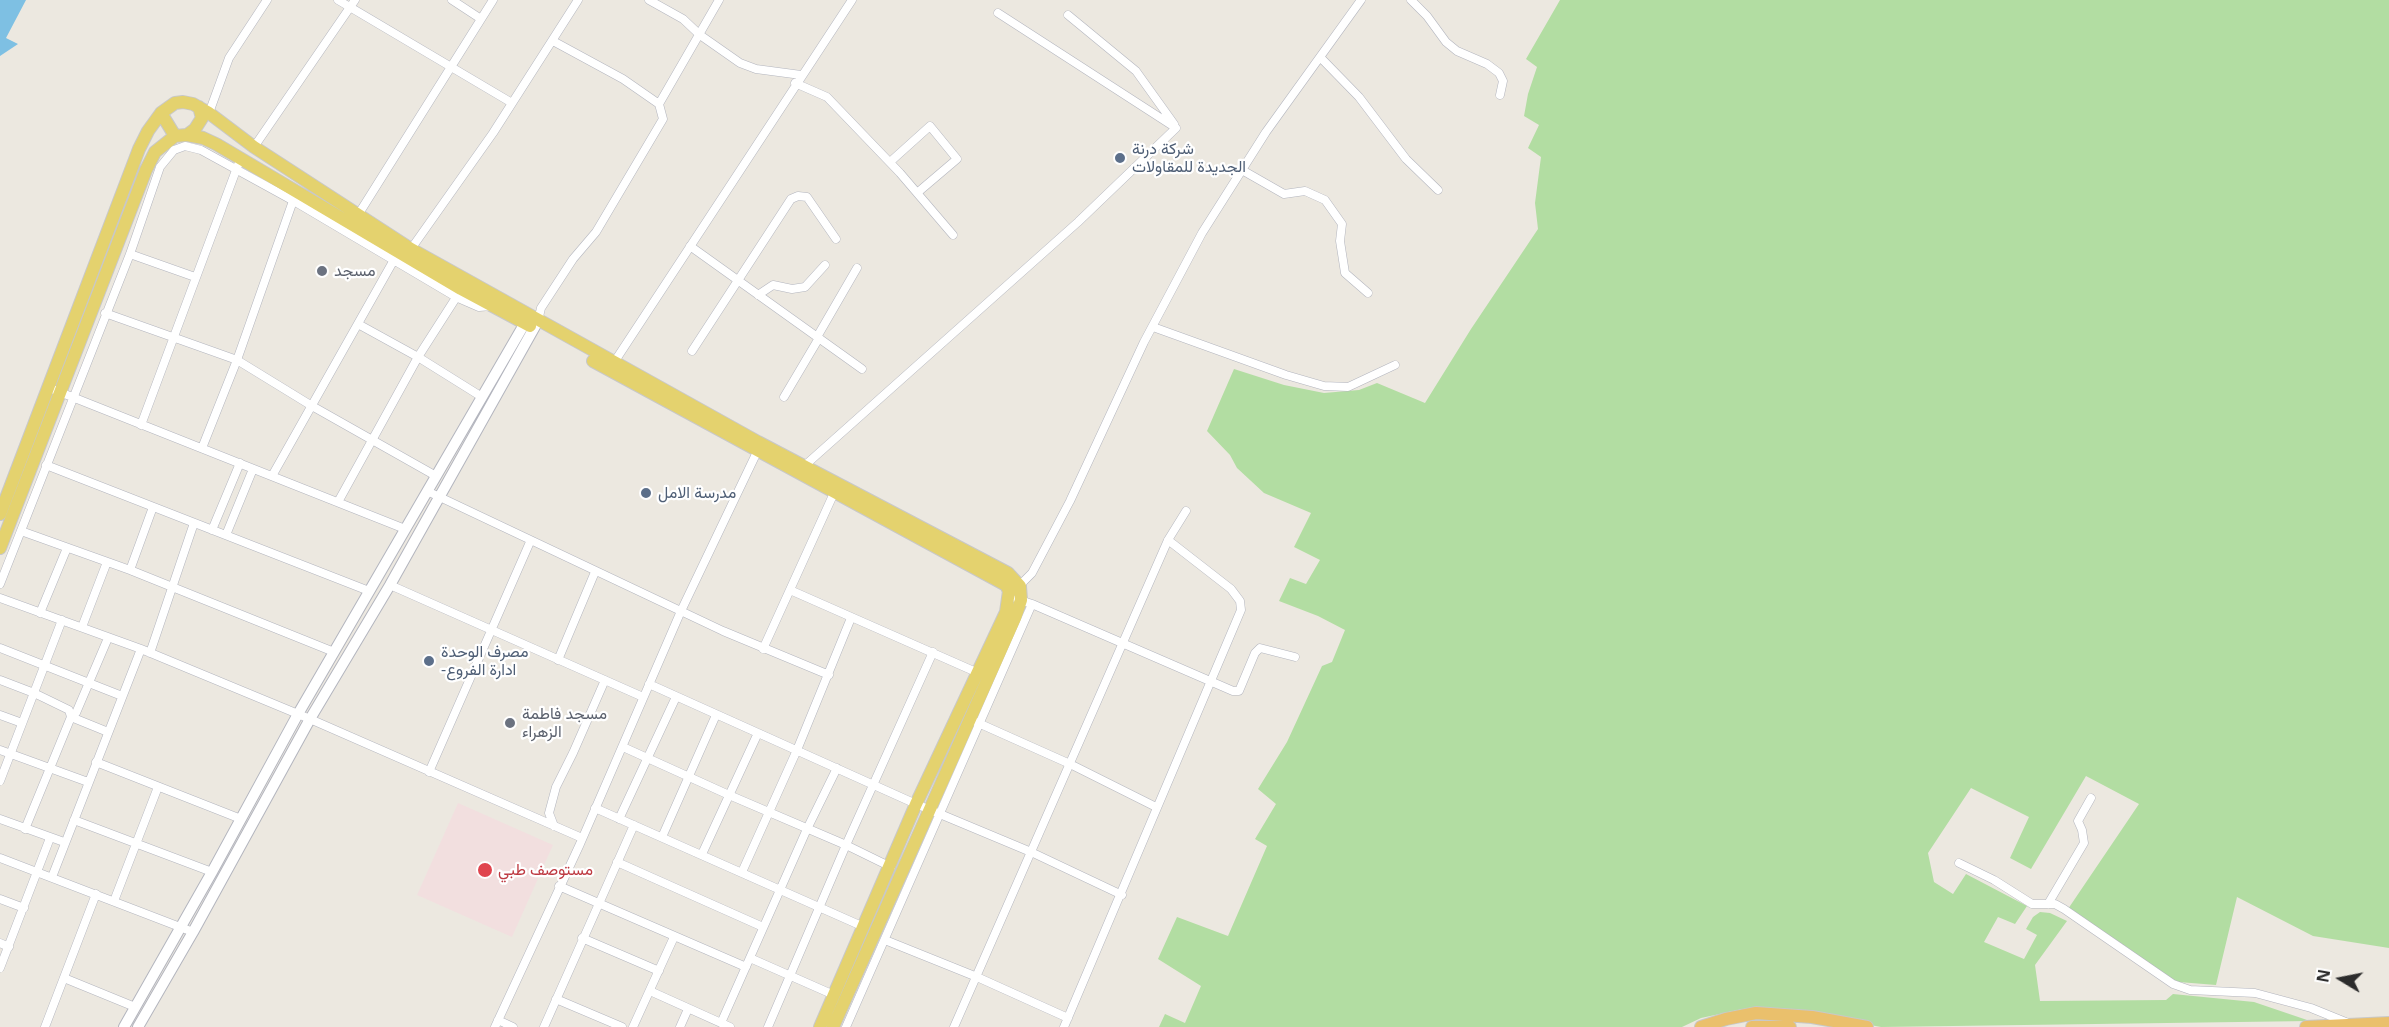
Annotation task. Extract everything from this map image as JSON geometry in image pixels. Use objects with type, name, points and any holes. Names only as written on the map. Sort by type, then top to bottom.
[{"type":"highway","points":[[1701,1027],[1756,1013],[1812,1017],[1867,1027]]},
{"type":"highway","points":[[2306,1027],[2389,1023]]},
{"type":"highway","points":[[1752,1027],[1790,1027]]},
{"type":"main road","points":[[0,514],[140,148],[148,130],[161,113],[175,103],[189,103],[204,110],[254,147],[358,215],[401,254],[459,293],[532,322]]},
{"type":"main road","points":[[0,548],[66,396],[154,152],[195,129],[204,110]]},
{"type":"main road","points":[[161,113],[181,135],[203,138],[239,164],[295,196],[532,322],[758,447],[1008,573],[1018,596],[974,722],[935,812],[833,1027]]},
{"type":"main road","points":[[124,1027],[369,591],[482,397],[532,322]]},
{"type":"main road","points":[[138,1027],[310,719],[439,498],[532,322]]},
{"type":"main road","points":[[800,469],[834,493],[1006,585],[1018,596]]},
{"type":"main road","points":[[820,1027],[891,867],[916,804],[976,672],[1006,612],[1018,596]]},
{"type":"street","points":[[204,110],[230,58],[267,0]]},
{"type":"street","points":[[338,0],[512,103]]},
{"type":"street","points":[[254,147],[355,0]]},
{"type":"street","points":[[452,0],[481,19]]},
{"type":"street","points":[[358,215],[493,0]]},
{"type":"street","points":[[272,476],[358,324],[401,254],[493,133],[578,0]]},
{"type":"street","points":[[649,0],[683,19],[724,53],[749,67],[801,75]]},
{"type":"street","points":[[659,104],[719,0]]},
{"type":"street","points":[[612,367],[795,83],[852,0]]},
{"type":"street","points":[[1295,657],[1260,648],[1255,653],[1239,691],[1233,691],[1018,596],[1070,501],[1152,327],[1202,233],[1266,132],[1361,0]]},
{"type":"street","points":[[1413,0],[1446,42],[1457,51],[1487,64],[1499,73],[1503,81],[1500,94]]},
{"type":"street","points":[[998,13],[1176,128]]},
{"type":"street","points":[[1068,15],[1136,71],[1176,128]]},
{"type":"street","points":[[532,322],[573,259],[596,232],[663,119],[659,104],[623,79],[553,41]]},
{"type":"street","points":[[1320,57],[1359,97],[1406,159],[1438,190]]},
{"type":"street","points":[[795,83],[827,97],[890,162],[953,235]]},
{"type":"street","points":[[890,162],[930,126],[957,159],[917,193]]},
{"type":"street","points":[[800,469],[1078,222],[1176,128]]},
{"type":"street","points":[[0,584],[46,465],[66,396],[105,314],[130,254],[160,167],[174,150],[185,146],[239,164],[141,425]]},
{"type":"street","points":[[1242,170],[1284,194],[1305,191],[1325,200],[1342,224],[1340,241],[1345,273],[1368,293]]},
{"type":"street","points":[[202,448],[237,360],[295,196]]},
{"type":"street","points":[[692,351],[791,199],[798,196],[807,197],[836,238]]},
{"type":"street","points":[[690,246],[862,369]]},
{"type":"street","points":[[130,254],[195,277]]},
{"type":"street","points":[[758,295],[773,285],[792,289],[805,287],[825,265]]},
{"type":"street","points":[[784,397],[856,268]]},
{"type":"street","points":[[338,502],[418,357],[459,293]]},
{"type":"street","points":[[105,314],[237,360],[312,406],[436,476]]},
{"type":"street","points":[[358,324],[418,357],[482,397]]},
{"type":"street","points":[[1152,327],[1286,375],[1324,386],[1348,387],[1395,365]]},
{"type":"street","points":[[47,387],[405,529]]},
{"type":"street","points":[[513,1027],[496,1024],[623,747],[681,611],[758,447]]},
{"type":"street","points":[[212,530],[240,463]]},
{"type":"street","points":[[46,465],[369,591]]},
{"type":"street","points":[[226,536],[253,468]]},
{"type":"street","points":[[427,491],[530,542],[763,649],[829,675]]},
{"type":"street","points":[[763,649],[834,493]]},
{"type":"street","points":[[130,570],[153,507]]},
{"type":"street","points":[[954,1027],[1168,540],[1186,511]]},
{"type":"street","points":[[150,653],[194,523]]},
{"type":"street","points":[[21,531],[130,570],[172,589],[334,652]]},
{"type":"street","points":[[1064,1027],[1122,895],[1156,807],[1241,610],[1240,600],[1231,589],[1168,540]]},
{"type":"street","points":[[429,772],[530,542]]},
{"type":"street","points":[[40,613],[67,548]]},
{"type":"street","points":[[82,627],[107,562]]},
{"type":"street","points":[[558,660],[595,572]]},
{"type":"street","points":[[390,585],[643,697]]},
{"type":"street","points":[[790,590],[976,672]]},
{"type":"street","points":[[0,598],[141,649],[310,719],[582,838]]},
{"type":"street","points":[[742,872],[797,750],[851,618]]},
{"type":"street","points":[[0,781],[62,620]]},
{"type":"street","points":[[25,829],[49,767],[71,717],[76,713],[108,638]]},
{"type":"street","points":[[0,648],[122,696]]},
{"type":"street","points":[[51,877],[141,649]]},
{"type":"street","points":[[768,1027],[846,845],[933,652]]},
{"type":"street","points":[[0,680],[69,710],[71,717]]},
{"type":"street","points":[[554,826],[549,813],[556,787],[605,680]]},
{"type":"street","points":[[649,684],[916,804],[1031,852],[1122,895]]},
{"type":"street","points":[[619,819],[676,697]]},
{"type":"street","points":[[662,837],[716,714]]},
{"type":"street","points":[[0,715],[22,723]]},
{"type":"street","points":[[71,717],[108,732]]},
{"type":"street","points":[[974,722],[1070,764],[1156,807]]},
{"type":"street","points":[[702,854],[758,733]]},
{"type":"street","points":[[623,747],[891,867]]},
{"type":"street","points":[[0,750],[88,782]]},
{"type":"street","points":[[96,762],[241,819]]},
{"type":"street","points":[[650,991],[725,1026],[750,958],[807,829],[837,768]]},
{"type":"street","points":[[114,901],[158,787]]},
{"type":"street","points":[[2049,904],[2084,843],[2078,821],[2091,798]]},
{"type":"street","points":[[595,808],[864,927]]},
{"type":"street","points":[[846,1027],[885,940],[935,812]]},
{"type":"street","points":[[0,819],[64,842]]},
{"type":"street","points":[[74,820],[212,872]]},
{"type":"street","points":[[544,1027],[634,825]]},
{"type":"street","points":[[0,968],[50,838]]},
{"type":"street","points":[[0,858],[193,932]]},
{"type":"street","points":[[618,862],[764,927]]},
{"type":"street","points":[[1959,862],[1994,880],[2032,904],[2055,904],[2064,909],[2173,984],[2190,990],[2255,993],[2311,1008],[2355,1026]]},
{"type":"street","points":[[559,886],[746,968]]},
{"type":"street","points":[[45,1027],[96,894]]},
{"type":"street","points":[[0,899],[24,908]]},
{"type":"street","points":[[582,938],[659,971]]},
{"type":"street","points":[[633,1027],[674,938]]},
{"type":"street","points":[[885,940],[1068,1018]]},
{"type":"street","points":[[0,943],[9,947]]},
{"type":"street","points":[[750,958],[834,995]]},
{"type":"street","points":[[64,978],[135,1007]]},
{"type":"street","points":[[556,999],[622,1027]]},
{"type":"street","points":[[680,1027],[688,1009]]},
{"type":"shaded area","name":"مستوصف طبي","points":[[458,803],[553,845],[512,937],[417,895]]},
{"type":"green space","points":[[1560,0],[2389,0],[2389,948],[2313,936],[2237,897],[2216,985],[2179,982],[2160,974],[2128,948],[2068,909],[2139,804],[2086,776],[2031,869],[2010,858],[2029,817],[1971,788],[1928,853],[1934,882],[1953,894],[1966,874],[2027,906],[2015,924],[1998,917],[1984,942],[2024,959],[2037,935],[2026,929],[2033,917],[2040,912],[2050,913],[2067,921],[2035,965],[2040,1001],[2166,1000],[2173,994],[2254,1002],[2310,1021],[1881,1027],[1777,1008],[1743,1009],[1701,1018],[1682,1027],[1159,1027],[1165,1014],[1185,1023],[1201,986],[1158,959],[1177,917],[1228,936],[1267,846],[1255,839],[1276,804],[1258,789],[1287,742],[1322,666],[1332,662],[1345,630],[1318,616],[1279,601],[1290,578],[1306,584],[1320,560],[1294,547],[1311,513],[1264,493],[1237,468],[1230,455],[1207,431],[1234,369],[1284,385],[1324,393],[1359,390],[1377,383],[1425,403],[1538,229],[1535,203],[1541,157],[1528,148],[1539,125],[1524,116],[1537,67],[1526,59]]},
{"type":"water","points":[[0,0],[26,0],[6,38],[18,44],[0,56]]},
{"type":"place","name":"شركة درنة الجديدة للمقاولات","points":[[1120,158]]},
{"type":"place","name":"مسجد","points":[[322,271]]},
{"type":"place","name":"مدرسة الامل","points":[[646,493]]},
{"type":"place","name":"مصرف الوحدة -ادارة الفروع","points":[[429,661]]},
{"type":"place","name":"مسجد فاطمة الزهراء","points":[[510,723]]},
{"type":"place","name":"مستوصف طبي","points":[[485,870]]}]
